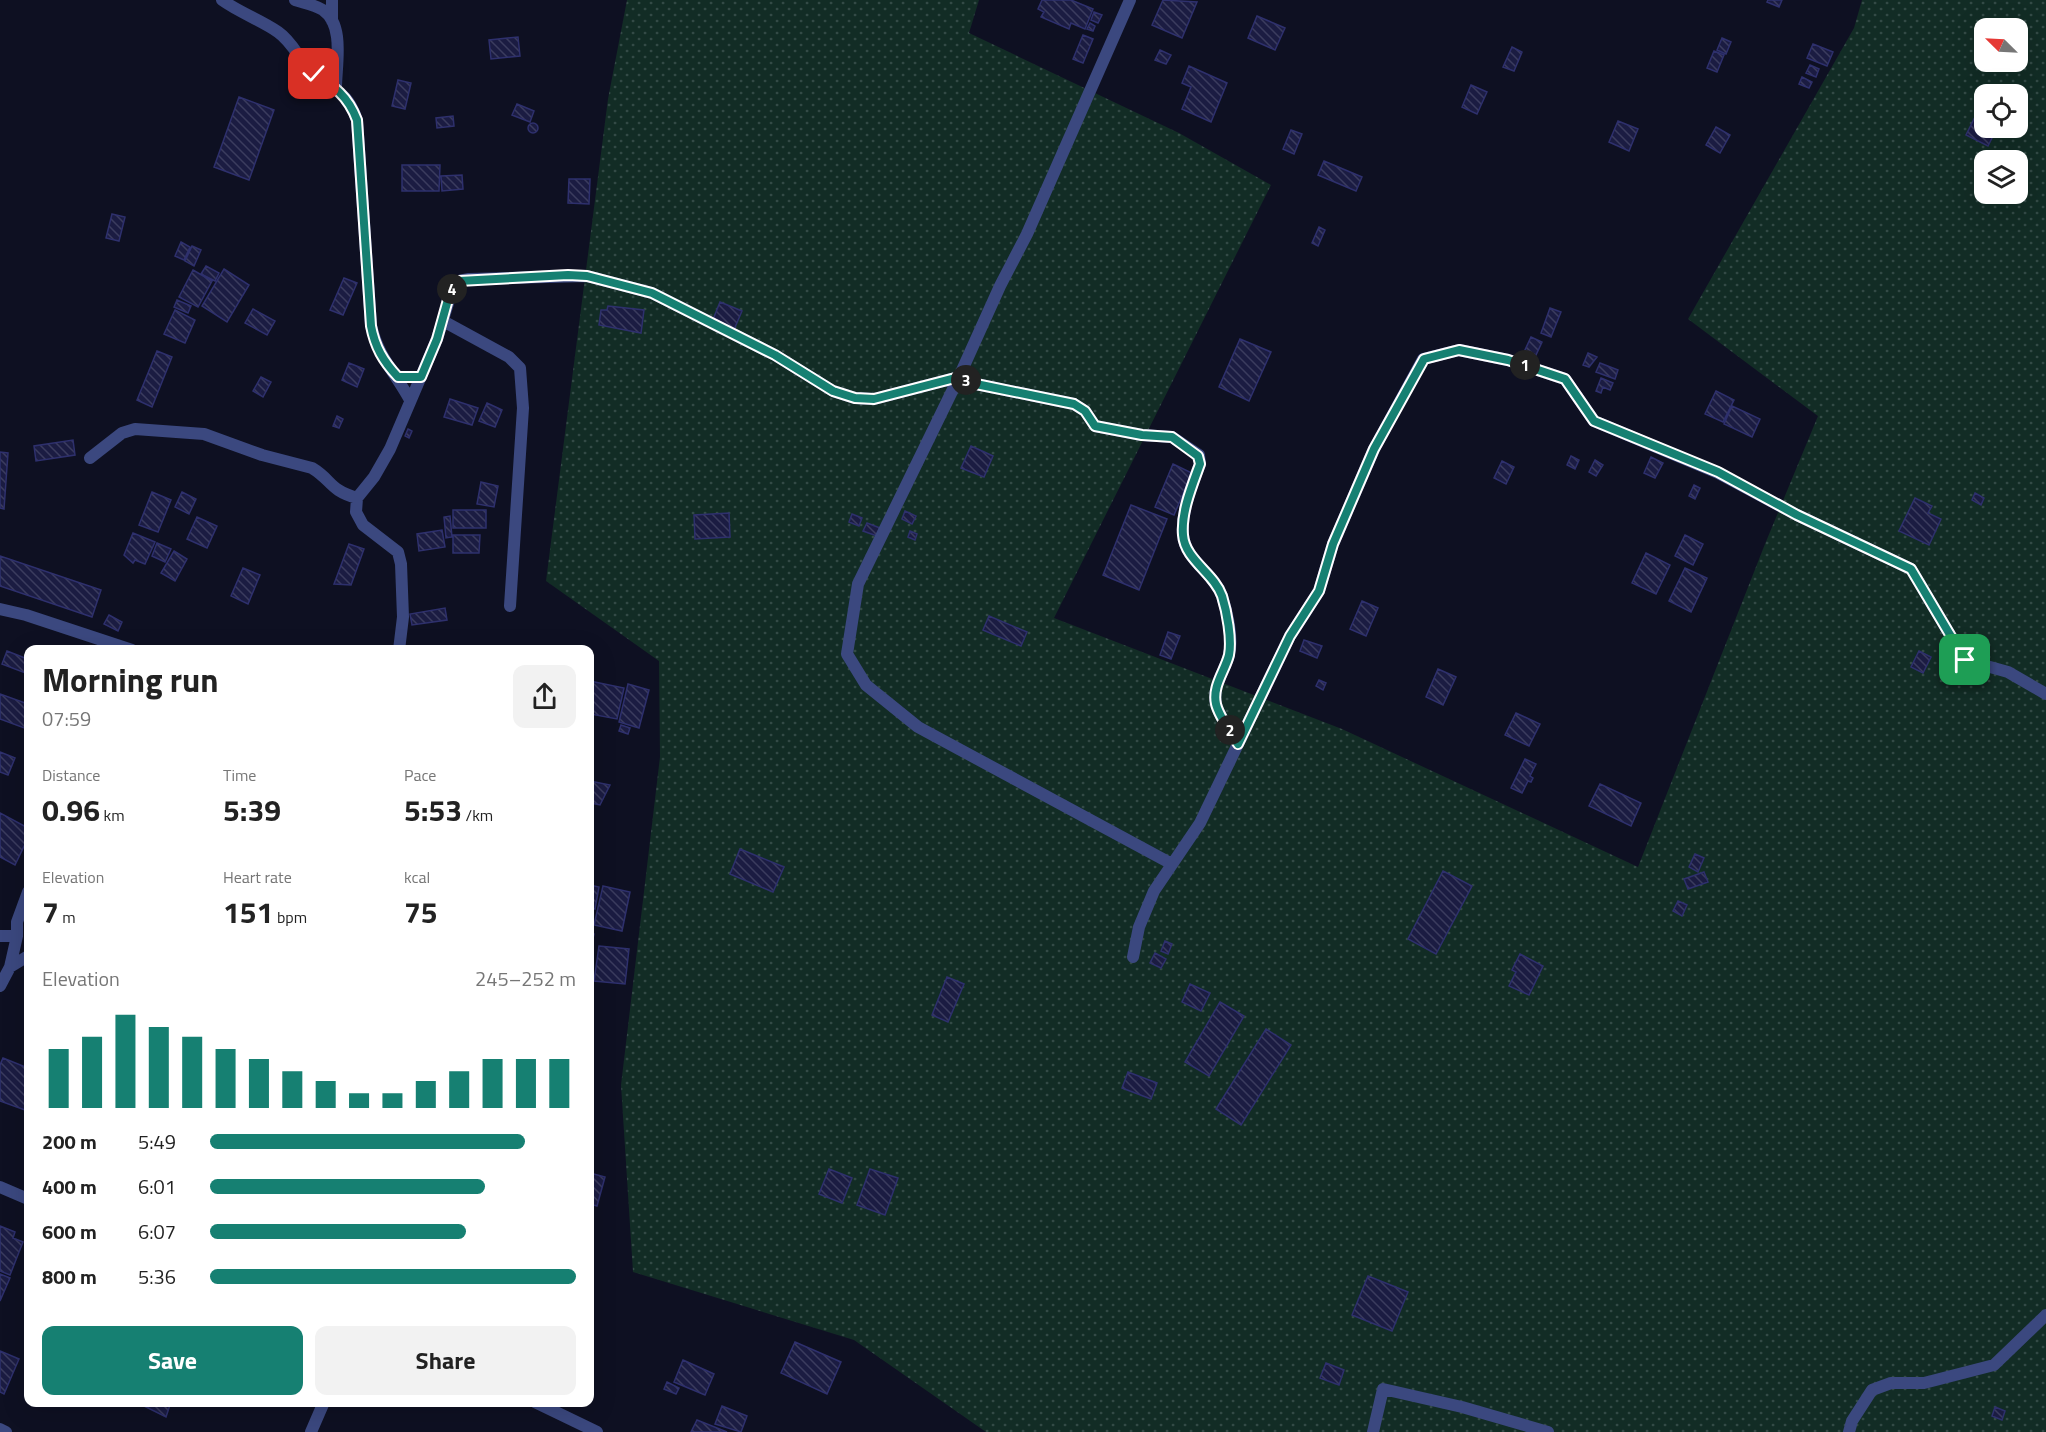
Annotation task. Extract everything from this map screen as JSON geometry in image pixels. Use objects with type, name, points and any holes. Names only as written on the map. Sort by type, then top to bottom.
[{"type":"street","points":[[222,0],[279,32],[294,46],[314,74],[336,88],[350,102],[357,120],[372,334],[384,361],[398,377],[410,400]]},
{"type":"street","points":[[295,0],[323,10],[332,21],[337,32],[336,88]]},
{"type":"street","points":[[332,0],[332,21]]},
{"type":"street","points":[[1130,0],[1028,234],[999,286],[959,377],[858,584],[848,654],[866,685],[918,727],[1172,864]]},
{"type":"street","points":[[400,645],[403,617],[398,552],[363,525],[356,512],[357,498],[374,477],[390,449],[443,321],[449,296],[459,281],[587,276],[652,293],[775,355],[833,391],[855,398],[874,399],[959,377],[976,384],[1074,404],[1085,411],[1095,426],[1142,435],[1172,437],[1198,456],[1200,464],[1183,525],[1183,539],[1188,552],[1216,582],[1223,598],[1230,641],[1228,655],[1215,692],[1216,705],[1238,744]]},
{"type":"street","points":[[443,321],[509,357],[520,368],[523,408],[510,606]]},
{"type":"street","points":[[1133,957],[1139,927],[1154,891],[1200,823],[1290,636],[1319,591],[1333,544],[1374,449],[1424,359],[1459,350],[1508,360],[1565,379],[1594,421],[1718,472],[1797,515],[1911,569],[1965,660],[2008,672],[2046,694]]},
{"type":"street","points":[[398,377],[421,377]]},
{"type":"street","points":[[90,458],[128,429],[192,432],[312,468],[320,472],[333,489],[357,498]]},
{"type":"street","points":[[0,609],[26,615],[117,645]]},
{"type":"street","points":[[0,986],[10,967],[16,936],[16,922],[24,902]]},
{"type":"street","points":[[0,936],[16,936]]},
{"type":"street","points":[[10,967],[24,958]]},
{"type":"street","points":[[0,1187],[24,1198]]},
{"type":"street","points":[[1850,1432],[1852,1421],[1872,1390],[1891,1383],[1924,1383],[1994,1365],[2046,1315]]},
{"type":"street","points":[[1373,1432],[1383,1389],[1462,1407],[1548,1432]]},
{"type":"street","points":[[311,1432],[322,1407]]},
{"type":"street","points":[[545,1407],[597,1432]]},
{"type":"street","points":[[0,1429],[6,1432]]},
{"type":"green space","points":[[627,0],[979,0],[969,33],[1179,133],[1271,185],[1054,618],[1342,729],[1638,867],[1818,416],[1688,319],[1854,28],[1862,0],[2046,0],[2046,1432],[986,1432],[854,1340],[633,1272],[621,1085],[660,757],[659,661],[546,581],[608,99]]},
{"type":"building","points":[[1042,0],[1071,0],[1093,9],[1085,29],[1071,23],[1069,29],[1041,17],[1044,12],[1038,9]]},
{"type":"building","points":[[1163,0],[1197,2],[1182,38],[1152,25]]},
{"type":"building","points":[[1768,0],[1782,0],[1779,7],[1767,2]]},
{"type":"building","points":[[1094,12],[1102,15],[1098,23],[1091,20]]},
{"type":"building","points":[[1257,16],[1285,28],[1275,50],[1248,38]]},
{"type":"building","points":[[1090,23],[1095,26],[1093,31],[1087,29]]},
{"type":"building","points":[[1083,35],[1093,39],[1083,63],[1073,59]]},
{"type":"building","points":[[518,37],[520,56],[491,59],[489,40]]},
{"type":"building","points":[[1722,38],[1731,42],[1726,54],[1717,50]]},
{"type":"building","points":[[1813,44],[1833,52],[1827,66],[1807,58]]},
{"type":"building","points":[[1512,47],[1522,52],[1514,71],[1503,67]]},
{"type":"building","points":[[1160,50],[1171,55],[1166,64],[1155,60]]},
{"type":"building","points":[[1714,51],[1724,55],[1717,72],[1707,68]]},
{"type":"building","points":[[1810,65],[1819,69],[1816,77],[1806,73]]},
{"type":"building","points":[[1189,66],[1227,83],[1211,122],[1182,109],[1191,87],[1182,83]]},
{"type":"building","points":[[1802,77],[1812,82],[1809,88],[1799,84]]},
{"type":"building","points":[[398,80],[411,83],[405,109],[392,106]]},
{"type":"building","points":[[1471,85],[1487,92],[1477,114],[1462,107]]},
{"type":"building","points":[[239,97],[274,110],[249,180],[214,167]]},
{"type":"building","points":[[517,104],[534,111],[530,122],[512,115]]},
{"type":"building","points":[[453,116],[454,126],[437,128],[436,118]]},
{"type":"building","points":[[1974,119],[1974,138],[1992,138],[1988,146],[1966,135]]},
{"type":"building","points":[[1618,121],[1638,129],[1629,151],[1609,142]]},
{"type":"building","points":[[533,123],[537,124],[537,132],[533,133],[529,132],[528,128],[529,124]]},
{"type":"building","points":[[1716,127],[1730,135],[1720,153],[1706,145]]},
{"type":"building","points":[[1291,130],[1302,134],[1294,154],[1283,149]]},
{"type":"building","points":[[1324,161],[1362,177],[1356,191],[1318,175]]},
{"type":"building","points":[[402,165],[440,165],[439,191],[402,191]]},
{"type":"building","points":[[462,175],[463,189],[442,191],[441,176]]},
{"type":"building","points":[[569,179],[590,179],[589,204],[568,203]]},
{"type":"building","points":[[112,214],[125,217],[119,241],[106,238]]},
{"type":"building","points":[[1319,227],[1325,230],[1318,246],[1312,243]]},
{"type":"building","points":[[181,242],[190,247],[184,260],[175,256]]},
{"type":"building","points":[[192,246],[201,250],[194,266],[185,261]]},
{"type":"building","points":[[206,266],[219,273],[215,281],[201,274]]},
{"type":"building","points":[[224,269],[249,285],[227,322],[202,306]]},
{"type":"building","points":[[193,270],[212,281],[198,307],[179,297]]},
{"type":"building","points":[[344,278],[357,283],[343,315],[330,310]]},
{"type":"building","points":[[177,300],[191,306],[188,313],[174,307]]},
{"type":"building","points":[[720,302],[742,311],[733,332],[712,322]]},
{"type":"building","points":[[608,306],[644,310],[641,333],[599,325],[601,310],[607,310]]},
{"type":"building","points":[[1550,308],[1561,312],[1551,337],[1541,333]]},
{"type":"building","points":[[253,309],[275,321],[267,335],[245,323]]},
{"type":"building","points":[[175,310],[195,320],[185,343],[164,334]]},
{"type":"building","points":[[1531,337],[1542,342],[1536,355],[1525,350]]},
{"type":"building","points":[[1240,339],[1271,352],[1249,401],[1219,387]]},
{"type":"building","points":[[157,351],[172,357],[152,407],[137,400]]},
{"type":"building","points":[[1588,353],[1597,357],[1589,367],[1583,365]]},
{"type":"building","points":[[349,363],[364,369],[357,387],[342,380]]},
{"type":"building","points":[[1600,363],[1618,370],[1615,379],[1596,372]]},
{"type":"building","points":[[261,377],[271,382],[263,397],[253,391]]},
{"type":"building","points":[[1601,378],[1613,383],[1610,390],[1603,387],[1601,393],[1596,391]]},
{"type":"building","points":[[1716,391],[1734,400],[1723,422],[1705,414]]},
{"type":"building","points":[[450,399],[478,408],[472,425],[444,417]]},
{"type":"building","points":[[487,403],[502,410],[495,427],[479,421]]},
{"type":"building","points":[[1732,406],[1760,419],[1752,437],[1724,424]]},
{"type":"building","points":[[337,416],[343,419],[339,428],[333,426]]},
{"type":"building","points":[[408,429],[412,431],[409,438],[405,436]]},
{"type":"building","points":[[73,440],[75,455],[36,461],[34,446]]},
{"type":"building","points":[[971,446],[993,456],[984,477],[961,468]]},
{"type":"building","points":[[0,452],[8,453],[4,509],[0,508]]},
{"type":"building","points":[[1571,456],[1579,460],[1575,469],[1567,465]]},
{"type":"building","points":[[1651,457],[1663,463],[1655,478],[1644,473]]},
{"type":"building","points":[[1595,460],[1603,465],[1596,476],[1589,472]]},
{"type":"building","points":[[1502,461],[1514,467],[1506,484],[1494,478]]},
{"type":"building","points":[[1173,464],[1192,473],[1174,515],[1155,507]]},
{"type":"building","points":[[481,482],[498,486],[494,507],[477,504]]},
{"type":"building","points":[[1694,485],[1700,488],[1695,499],[1689,496]]},
{"type":"building","points":[[152,492],[171,500],[158,532],[139,525]]},
{"type":"building","points":[[182,492],[196,499],[189,514],[175,507]]},
{"type":"building","points":[[1975,493],[1984,498],[1981,505],[1972,500]]},
{"type":"building","points":[[1915,498],[1932,506],[1928,513],[1941,519],[1929,545],[1899,531]]},
{"type":"building","points":[[1131,505],[1167,519],[1139,590],[1103,575]]},
{"type":"building","points":[[453,510],[486,510],[486,528],[453,528]]},
{"type":"building","points":[[905,511],[916,516],[912,524],[902,519]]},
{"type":"building","points":[[729,513],[730,537],[695,539],[694,515]]},
{"type":"building","points":[[852,514],[862,518],[859,526],[849,522]]},
{"type":"building","points":[[450,516],[452,537],[446,538],[444,517]]},
{"type":"building","points":[[197,517],[217,526],[207,548],[187,539]]},
{"type":"building","points":[[867,523],[880,528],[877,536],[863,531]]},
{"type":"building","points":[[442,530],[445,547],[419,551],[417,534]]},
{"type":"building","points":[[910,531],[917,534],[915,540],[908,537]]},
{"type":"building","points":[[133,533],[155,542],[145,564],[135,560],[133,563],[124,555]]},
{"type":"building","points":[[453,535],[480,535],[479,553],[453,553]]},
{"type":"building","points":[[1685,535],[1703,544],[1693,565],[1675,556]]},
{"type":"building","points":[[157,543],[171,549],[165,562],[152,556]]},
{"type":"building","points":[[349,544],[364,549],[351,585],[334,584]]},
{"type":"building","points":[[174,551],[187,559],[175,581],[161,573]]},
{"type":"building","points":[[1646,553],[1670,565],[1656,594],[1632,583]]},
{"type":"building","points":[[0,556],[101,590],[92,617],[0,586]]},
{"type":"building","points":[[243,568],[260,575],[248,604],[231,596]]},
{"type":"building","points":[[1685,568],[1707,578],[1691,612],[1669,601]]},
{"type":"building","points":[[1362,601],[1378,608],[1366,636],[1350,629]]},
{"type":"building","points":[[445,608],[447,620],[412,625],[410,614]]},
{"type":"building","points":[[109,615],[122,622],[118,631],[104,624]]},
{"type":"building","points":[[989,616],[1027,632],[1021,646],[983,630]]},
{"type":"building","points":[[1168,632],[1180,636],[1171,659],[1160,655]]},
{"type":"building","points":[[1304,640],[1322,646],[1317,658],[1300,651]]},
{"type":"building","points":[[7,651],[24,658],[24,672],[2,664]]},
{"type":"building","points":[[1919,651],[1931,657],[1923,673],[1911,667]]},
{"type":"building","points":[[1438,669],[1456,677],[1443,705],[1426,697]]},
{"type":"building","points":[[1319,680],[1326,683],[1323,690],[1316,686]]},
{"type":"building","points":[[594,682],[624,688],[617,719],[594,715]]},
{"type":"building","points":[[628,684],[649,690],[639,728],[619,722]]},
{"type":"building","points":[[0,694],[24,703],[24,728],[0,719]]},
{"type":"building","points":[[1516,713],[1540,724],[1529,746],[1505,735]]},
{"type":"building","points":[[621,725],[630,728],[628,734],[619,731]]},
{"type":"building","points":[[0,752],[15,758],[8,775],[0,772]]},
{"type":"building","points":[[1525,759],[1536,764],[1530,776],[1533,778],[1531,782],[1528,781],[1522,793],[1511,788]]},
{"type":"building","points":[[594,782],[610,785],[600,805],[594,804]]},
{"type":"building","points":[[1600,784],[1641,803],[1631,826],[1589,806]]},
{"type":"building","points":[[0,813],[24,826],[24,846],[15,865],[0,857]]},
{"type":"building","points":[[740,849],[784,867],[773,892],[730,874]]},
{"type":"building","points":[[1695,854],[1704,858],[1698,872],[1689,867]]},
{"type":"building","points":[[1443,871],[1472,886],[1436,954],[1408,939]]},
{"type":"building","points":[[1704,872],[1708,882],[1688,889],[1684,879]]},
{"type":"building","points":[[594,886],[599,887],[594,909]]},
{"type":"building","points":[[603,886],[630,892],[622,931],[594,925]]},
{"type":"building","points":[[1678,901],[1687,905],[1682,916],[1673,911]]},
{"type":"building","points":[[1165,941],[1172,944],[1168,954],[1161,951]]},
{"type":"building","points":[[599,946],[629,949],[625,984],[594,981]]},
{"type":"building","points":[[1155,953],[1166,959],[1161,968],[1150,963]]},
{"type":"building","points":[[1520,954],[1543,966],[1529,995],[1509,986],[1516,972],[1512,970]]},
{"type":"building","points":[[947,977],[964,984],[948,1022],[932,1015]]},
{"type":"building","points":[[1190,984],[1210,993],[1201,1011],[1182,1002]]},
{"type":"building","points":[[1220,1002],[1244,1016],[1209,1076],[1185,1062]]},
{"type":"building","points":[[1266,1029],[1291,1045],[1241,1125],[1216,1109]]},
{"type":"building","points":[[3,1058],[24,1066],[24,1110],[0,1101],[0,1065]]},
{"type":"building","points":[[1128,1072],[1157,1083],[1151,1099],[1122,1088]]},
{"type":"building","points":[[829,1169],[852,1178],[842,1203],[819,1194]]},
{"type":"building","points":[[870,1169],[898,1178],[885,1215],[857,1205]]},
{"type":"building","points":[[594,1174],[605,1177],[597,1206],[594,1205]]},
{"type":"building","points":[[0,1226],[15,1232],[13,1238],[23,1242],[10,1275],[0,1271]]},
{"type":"building","points":[[0,1274],[10,1278],[0,1301]]},
{"type":"building","points":[[1368,1276],[1408,1292],[1392,1331],[1352,1315]]},
{"type":"building","points":[[795,1342],[841,1362],[827,1394],[781,1373]]},
{"type":"building","points":[[0,1351],[19,1359],[4,1394],[0,1392]]},
{"type":"building","points":[[683,1360],[714,1374],[705,1395],[674,1382]]},
{"type":"building","points":[[1326,1363],[1344,1370],[1339,1385],[1320,1378]]},
{"type":"building","points":[[667,1382],[679,1388],[676,1394],[664,1389]]},
{"type":"building","points":[[722,1406],[747,1416],[741,1432],[715,1424]]},
{"type":"building","points":[[146,1407],[169,1407],[166,1417]]},
{"type":"building","points":[[1995,1407],[2005,1411],[2002,1420],[1992,1416]]},
{"type":"building","points":[[697,1420],[727,1432],[691,1432]]},
{"type":"route","points":[[314,74],[336,88],[350,102],[357,120],[371,326],[374,342],[384,361],[398,377],[421,377],[437,339],[449,296],[453,286],[459,281],[587,276],[652,293],[775,355],[810,379],[833,391],[855,398],[874,399],[959,377],[976,384],[1054,398],[1074,404],[1085,411],[1095,426],[1142,435],[1172,437],[1198,456],[1200,464],[1192,484],[1183,525],[1183,539],[1188,552],[1216,582],[1223,598],[1230,641],[1228,655],[1215,692],[1216,705],[1238,744],[1290,636],[1319,591],[1333,544],[1374,449],[1424,359],[1459,350],[1508,360],[1565,379],[1594,421],[1718,472],[1797,515],[1911,569],[1965,660]]}]
